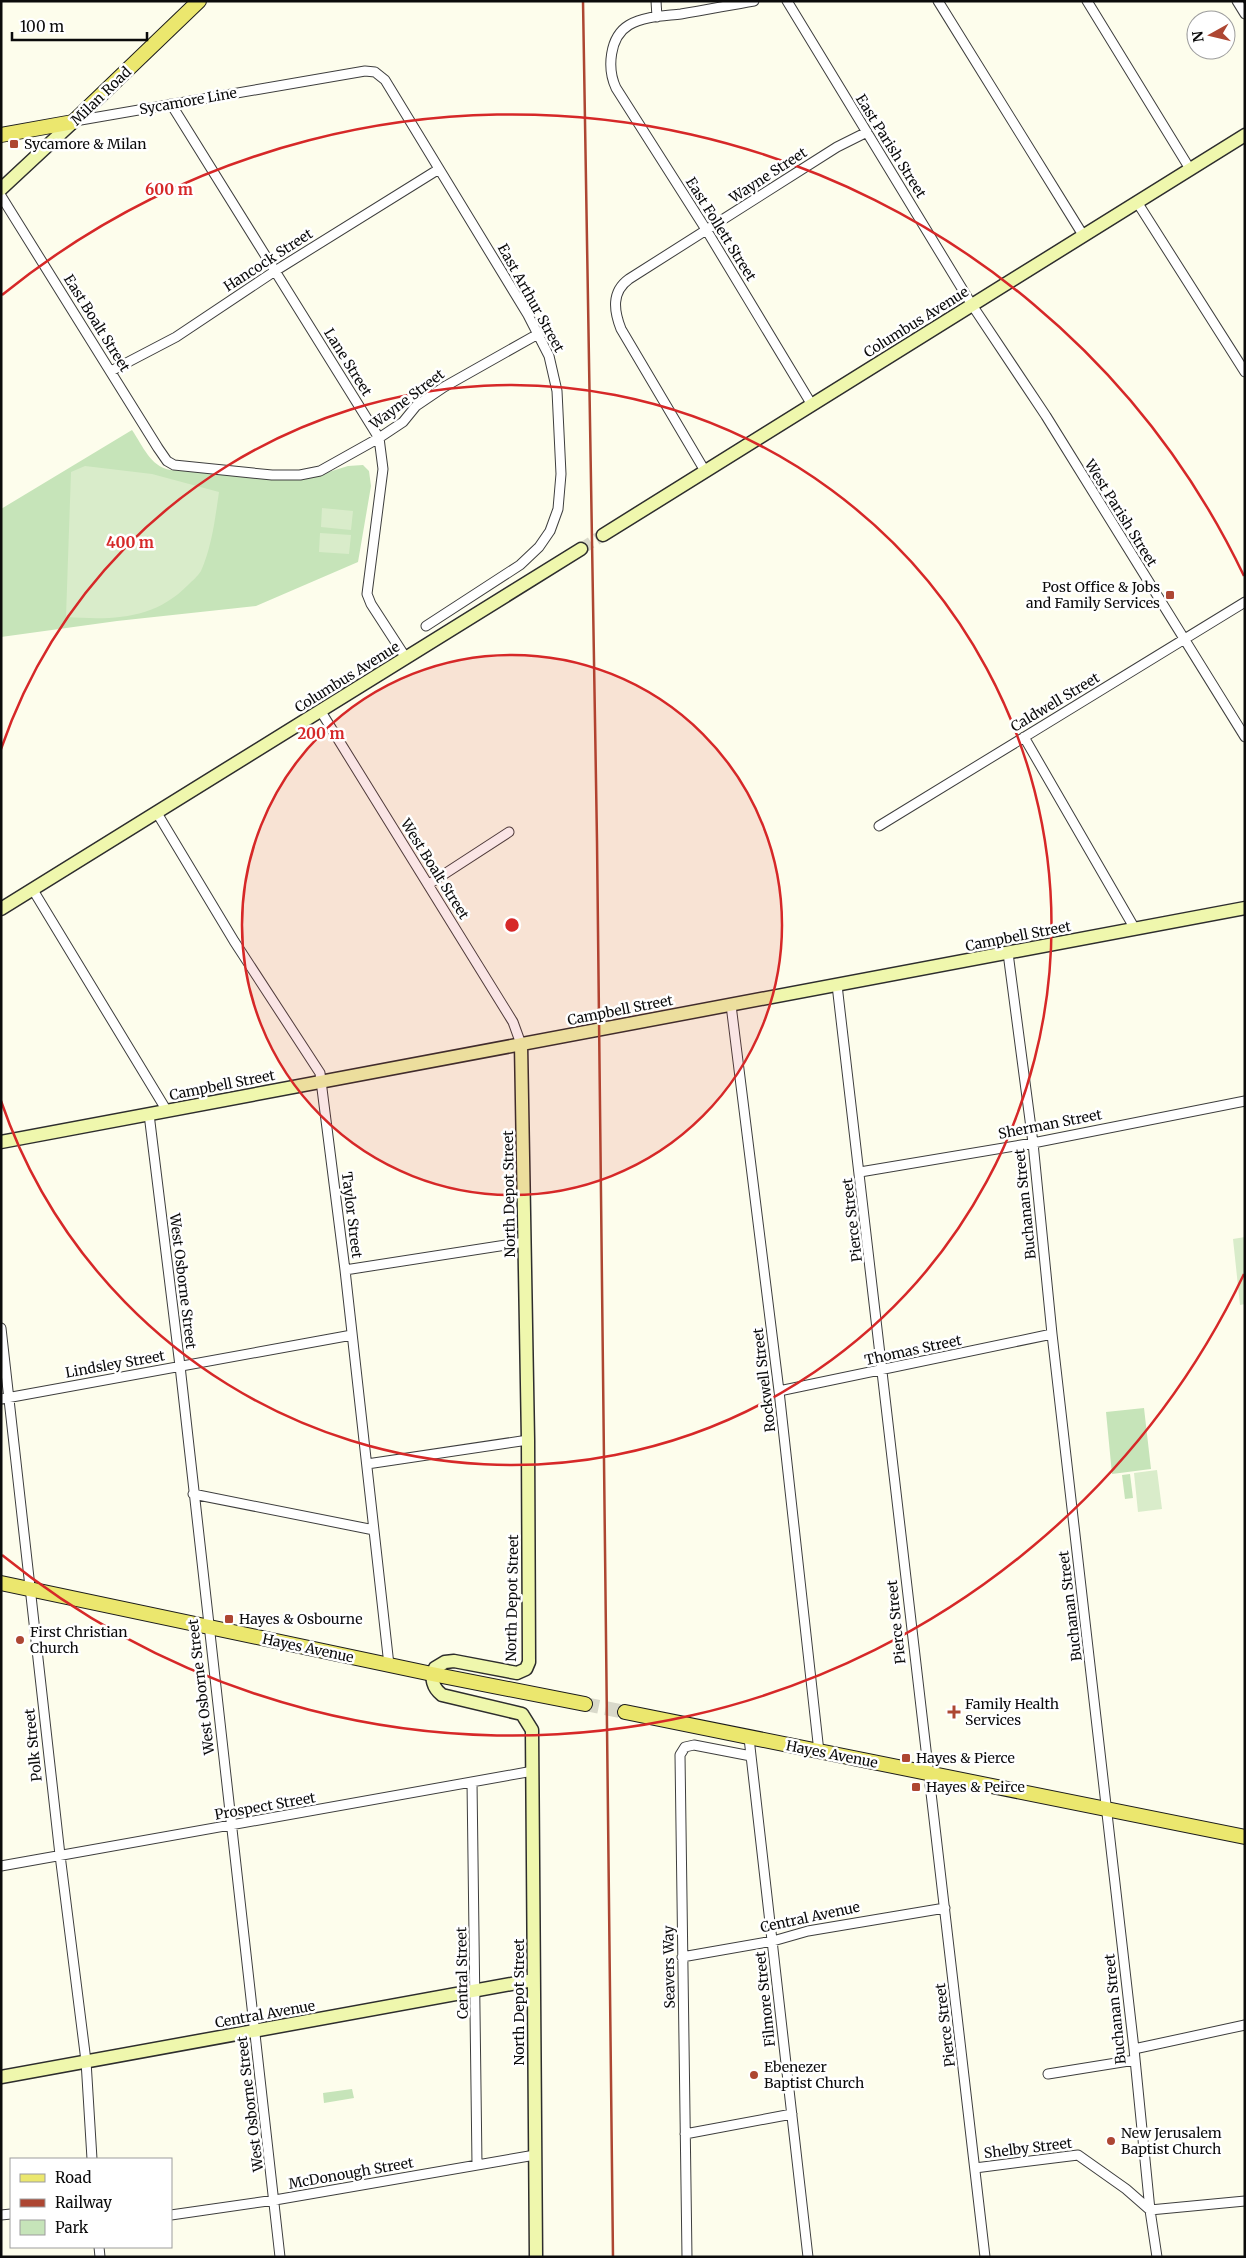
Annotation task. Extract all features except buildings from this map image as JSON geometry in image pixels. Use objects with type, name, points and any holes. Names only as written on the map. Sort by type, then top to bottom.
[{"type":"main road","name":"Milan Road","points":[[73,122],[199,1]]},
{"type":"main road","name":"Sycamore Line","points":[[1,134],[73,122]]},
{"type":"main road","name":"Hayes Avenue","points":[[1,1583],[432,1674],[585,1704]]},
{"type":"main road","name":"Hayes Avenue","points":[[624,1712],[1245,1837]]},
{"type":"street","points":[[656,1],[656,17],[754,1]]},
{"type":"street","name":"East Parish Street","points":[[787,1],[972,305]]},
{"type":"street","points":[[938,1],[1083,235]]},
{"type":"street","points":[[1087,1],[1190,169]]},
{"type":"street","points":[[1236,1],[1245,14]]},
{"type":"street","name":"East Follett Street","points":[[656,17],[633,23],[620,32],[614,46],[611,67],[616,88],[812,405]]},
{"type":"street","name":"Sycamore Line","points":[[73,122],[361,71],[374,72]]},
{"type":"street","name":"East Arthur Street","points":[[374,72],[385,80],[500,266],[553,365],[557,391],[561,474],[555,520],[539,547],[524,562],[426,626]]},
{"type":"street","name":"Lane Street","points":[[171,104],[379,438],[383,469],[368,594],[371,604],[406,658]]},
{"type":"street","name":"Milan Road","points":[[1,189],[73,122]]},
{"type":"street","name":"Wayne Street","points":[[705,471],[626,339],[619,324],[616,298],[619,287],[628,279],[837,147],[867,132]]},
{"type":"street","name":"Columbus Avenue","points":[[603,535],[1245,135]]},
{"type":"street","name":"Hancock Street","points":[[111,371],[176,337],[275,271],[439,169]]},
{"type":"street","name":"East Boalt Street","points":[[1,196],[170,464]]},
{"type":"street","points":[[1137,202],[1244,368]]},
{"type":"street","name":"West Parish Street","points":[[972,305],[1046,416],[1245,737]]},
{"type":"street","name":"Wayne Street","points":[[170,464],[272,474],[307,474],[329,467],[379,438],[402,422],[416,406],[438,391],[538,334]]},
{"type":"street","name":"Columbus Avenue","points":[[1,908],[33,890],[581,549]]},
{"type":"street","name":"Caldwell Street","points":[[879,826],[1245,602]]},
{"type":"street","name":"West Boalt Street","points":[[320,710],[513,1022],[521,1044]]},
{"type":"street","points":[[1024,737],[1135,929]]},
{"type":"street","name":"Taylor Street","points":[[157,813],[234,941],[320,1073],[345,1270],[389,1665]]},
{"type":"street","points":[[429,884],[509,832]]},
{"type":"street","points":[[33,890],[167,1111]]},
{"type":"street","name":"Campbell Street","points":[[1,1142],[1245,908]]},
{"type":"street","name":"Buchanan Street","points":[[1008,953],[1033,1143],[1052,1334],[1134,2049],[1150,2210],[1157,2257]]},
{"type":"street","name":"Pierce Street","points":[[837,985],[985,2257]]},
{"type":"street","name":"Rockwell Street","points":[[731,1005],[779,1391],[819,1752]]},
{"type":"street","name":"North Depot Street","points":[[521,1044],[528,1440],[528,1666],[521,1672],[514,1673],[450,1661],[438,1665],[432,1674],[434,1686],[442,1695],[518,1713],[524,1716],[532,1730],[536,2257]]},
{"type":"street","name":"Sherman Street","points":[[860,1172],[1033,1143],[1245,1101]]},
{"type":"street","name":"West Osborne Street","points":[[148,1114],[180,1366],[280,2257]]},
{"type":"street","points":[[345,1270],[525,1242]]},
{"type":"street","name":"Polk Street","points":[[1,1328],[5,1398],[86,2061],[92,2158]]},
{"type":"street","name":"Thomas Street","points":[[779,1391],[883,1371],[1052,1334]]},
{"type":"street","name":"Lindsley Street","points":[[5,1398],[352,1335]]},
{"type":"street","points":[[367,1464],[528,1440]]},
{"type":"street","points":[[193,1494],[374,1530]]},
{"type":"street","name":"Filmore Street","points":[[749,1738],[808,2257]]},
{"type":"street","name":"Seavers Way","points":[[687,2257],[680,1755],[685,1747],[694,1745],[751,1756]]},
{"type":"street","name":"Prospect Street","points":[[1,1866],[533,1771]]},
{"type":"street","name":"Central Street","points":[[472,1782],[477,2164]]},
{"type":"street","name":"Central Avenue","points":[[682,1957],[773,1941],[808,1931],[945,1908]]},
{"type":"street","name":"Central Avenue","points":[[1,2077],[533,1980]]},
{"type":"street","points":[[1134,2049],[1245,2025]]},
{"type":"street","points":[[1048,2074],[1135,2060]]},
{"type":"street","points":[[685,2134],[792,2114]]},
{"type":"street","name":"McDonough Street","points":[[172,2215],[275,2200],[535,2155]]},
{"type":"street","name":"Shelby Street","points":[[975,2168],[1078,2155],[1150,2210]]},
{"type":"street","points":[[1150,2210],[1245,2201]]},
{"type":"green space","points":[[132,430],[152,460],[163,468],[170,470],[303,480],[348,466],[363,465],[369,471],[371,486],[358,562],[256,606],[117,621],[1,637],[1,509]]},
{"type":"green space","points":[[85,466],[152,474],[219,492],[205,562],[198,575],[175,597],[147,611],[132,615],[100,618],[66,617],[71,472]]},
{"type":"green space","points":[[322,508],[353,511],[351,530],[321,527]]},
{"type":"green space","points":[[320,533],[351,535],[349,554],[319,552]]},
{"type":"green space","points":[[1245,1237],[1245,1304],[1240,1305],[1233,1239]]},
{"type":"green space","points":[[1144,1408],[1151,1469],[1112,1474],[1106,1412]]},
{"type":"green space","points":[[1157,1470],[1162,1509],[1138,1512],[1134,1473]]},
{"type":"green space","points":[[1130,1474],[1133,1498],[1125,1499],[1122,1475]]},
{"type":"green space","points":[[352,2089],[354,2098],[324,2103],[323,2093]]},
{"type":"tunnel","points":[[581,549],[603,535]]},
{"type":"tunnel","points":[[585,1704],[625,1712]]},
{"type":"railway","points":[[583,1],[597,841],[613,2257]]},
{"type":"place","name":"Sycamore & Milan","points":[[14,144]]},
{"type":"place","name":"Post Office & Jobs and Family Services","points":[[1170,595]]},
{"type":"place","name":"Hayes & Osbourne","points":[[229,1619]]},
{"type":"place","name":"First Christian Church","points":[[20,1640]]},
{"type":"place","name":"Family Health Services","points":[[954,1712]]},
{"type":"place","name":"Hayes & Pierce","points":[[906,1758]]},
{"type":"place","name":"Hayes & Peirce","points":[[916,1787]]},
{"type":"place","name":"Ebenezer Baptist Church","points":[[754,2075]]},
{"type":"place","name":"New Jerusalem Baptist Church","points":[[1111,2141]]}]
